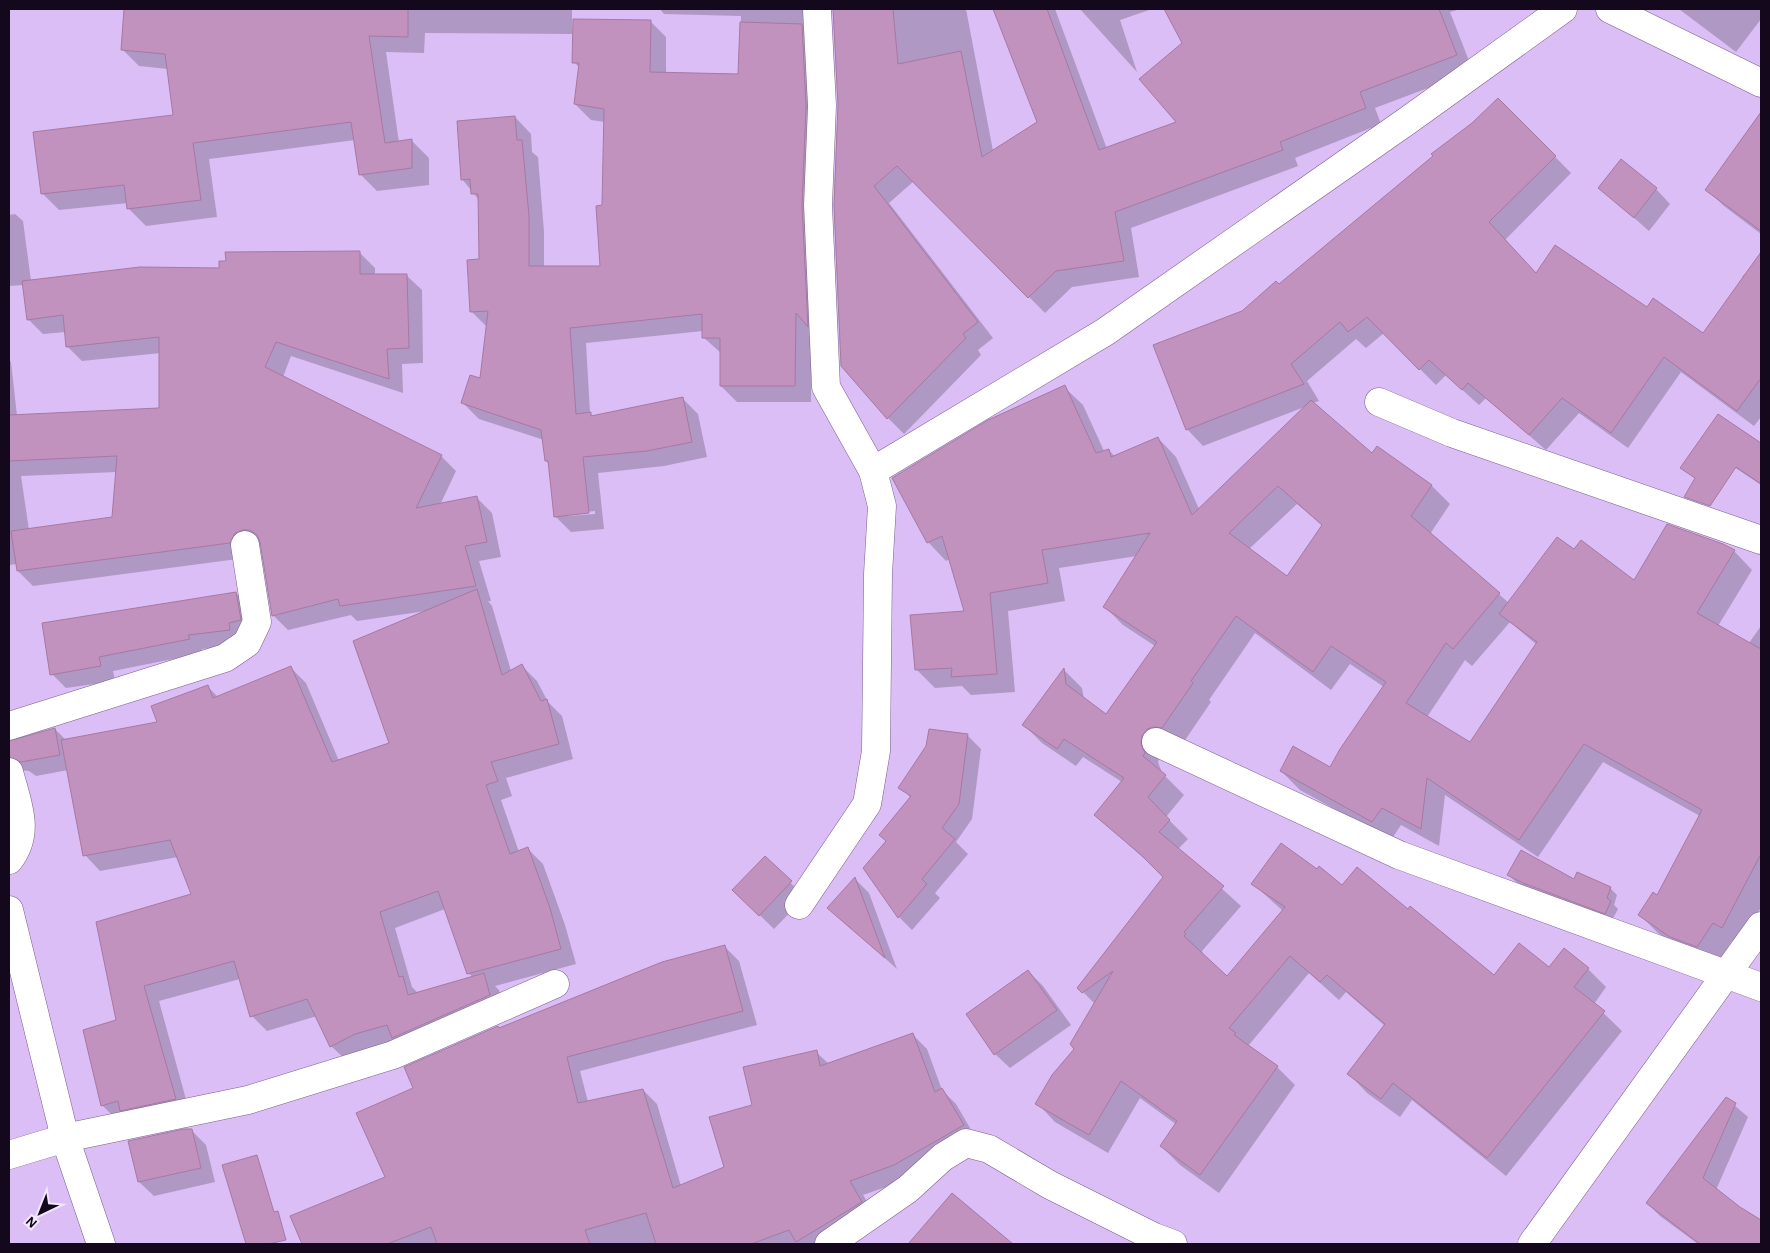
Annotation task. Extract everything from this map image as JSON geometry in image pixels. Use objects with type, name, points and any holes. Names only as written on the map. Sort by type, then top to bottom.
[{"type":"street","points":[[799,906],[867,804],[875,760],[879,539],[882,506],[873,470],[826,388],[818,205],[822,106],[817,9]]},
{"type":"street","points":[[873,470],[1105,332],[1563,9]]},
{"type":"street","points":[[1610,9],[1761,83]]},
{"type":"street","points":[[1379,402],[1452,433],[1761,540]]},
{"type":"street","points":[[9,726],[225,658],[247,643],[257,622],[246,545]]},
{"type":"street","points":[[1156,742],[1399,855],[1761,987]]},
{"type":"street","points":[[9,772],[22,823],[22,838],[9,860]]},
{"type":"street","points":[[9,910],[65,1138],[101,1244]]},
{"type":"street","points":[[1532,1244],[1761,926]]},
{"type":"street","points":[[9,1155],[65,1138],[248,1100],[393,1055],[555,984]]},
{"type":"street","points":[[829,1244],[908,1189],[943,1157],[966,1143],[989,1149],[1050,1185],[1154,1237],[1173,1244]]},
{"type":"building","points":[[124,9],[408,9],[408,37],[369,36],[385,143],[412,139],[412,168],[359,175],[351,122],[193,143],[201,200],[127,209],[124,185],[41,194],[33,132],[173,115],[165,54],[121,50]]},
{"type":"building","points":[[833,9],[893,9],[898,64],[961,51],[982,157],[1037,122],[993,9],[1047,9],[1099,150],[1176,122],[1139,79],[1182,43],[1164,9],[1439,9],[1457,55],[1360,92],[1366,108],[1280,142],[1283,150],[1115,212],[1124,261],[1056,271],[1028,298],[897,166],[874,186],[978,322],[963,334],[966,338],[887,419],[841,366],[834,205],[838,105]]},
{"type":"building","points":[[573,19],[651,20],[650,72],[738,74],[740,22],[802,24],[806,106],[802,206],[808,327],[796,313],[795,386],[720,386],[720,338],[702,338],[702,314],[570,328],[576,414],[591,412],[591,416],[683,397],[692,442],[647,451],[583,457],[589,513],[554,517],[548,461],[545,461],[541,430],[461,403],[470,375],[480,378],[488,311],[470,312],[467,260],[479,259],[478,194],[471,194],[470,179],[461,180],[457,121],[515,116],[517,140],[522,140],[529,216],[529,266],[600,266],[596,206],[602,205],[604,109],[574,104],[579,63],[572,63]]},
{"type":"building","points":[[1498,98],[1556,156],[1489,222],[1536,273],[1555,245],[1647,307],[1653,298],[1703,333],[1761,252],[1761,378],[1737,411],[1664,357],[1611,433],[1562,398],[1529,435],[1468,383],[1462,390],[1429,360],[1419,370],[1367,317],[1348,332],[1340,322],[1291,364],[1304,384],[1186,430],[1153,345],[1242,311],[1276,281],[1279,284],[1433,156],[1431,154],[1472,123]]},
{"type":"building","points":[[1761,112],[1761,231],[1705,190]]},
{"type":"building","points":[[1621,159],[1657,188],[1634,218],[1598,188]]},
{"type":"building","points":[[360,251],[360,274],[407,274],[409,348],[387,349],[389,379],[276,342],[265,367],[442,455],[416,508],[477,496],[487,542],[465,546],[476,586],[340,606],[338,599],[272,616],[260,542],[257,535],[250,530],[235,533],[230,543],[17,571],[11,531],[112,517],[117,456],[9,461],[9,415],[159,408],[159,337],[66,347],[63,315],[27,320],[22,281],[140,267],[219,268],[219,261],[226,261],[225,252]]},
{"type":"building","points":[[1065,385],[1096,453],[1109,449],[1111,457],[1158,437],[1192,515],[1311,400],[1372,453],[1377,446],[1432,485],[1411,516],[1500,593],[1453,649],[1446,643],[1406,703],[1470,742],[1537,642],[1499,614],[1557,537],[1574,549],[1581,540],[1634,580],[1667,524],[1735,550],[1697,613],[1761,649],[1761,854],[1722,928],[1713,923],[1697,947],[1670,937],[1638,915],[1653,892],[1657,895],[1702,810],[1584,744],[1519,840],[1427,778],[1421,829],[1382,808],[1372,822],[1280,771],[1293,746],[1330,767],[1340,749],[1386,682],[1331,646],[1313,672],[1236,616],[1191,681],[1193,683],[1162,728],[1154,727],[1147,729],[1142,736],[1141,744],[1145,753],[1143,756],[1166,775],[1148,797],[1170,820],[1159,832],[1224,886],[1184,932],[1186,934],[1184,936],[1227,976],[1285,907],[1251,884],[1281,843],[1317,869],[1319,866],[1342,885],[1357,867],[1408,909],[1410,906],[1494,975],[1519,943],[1549,967],[1564,948],[1589,968],[1574,987],[1605,1011],[1487,1158],[1393,1083],[1381,1099],[1347,1074],[1385,1024],[1327,975],[1320,982],[1290,956],[1229,1028],[1236,1033],[1234,1035],[1278,1066],[1200,1175],[1160,1146],[1177,1121],[1121,1081],[1089,1135],[1035,1104],[1052,1075],[1074,1049],[1070,1044],[1113,971],[1082,993],[1077,988],[1163,877],[1140,854],[1094,815],[1124,778],[1064,739],[1057,749],[1022,725],[1064,668],[1066,684],[1106,714],[1157,642],[1103,607],[1150,533],[1042,550],[1048,583],[990,593],[997,674],[951,677],[952,668],[915,670],[910,615],[964,611],[942,536],[927,543],[892,478],[988,420]],"holes":[[[1278,486],[1322,525],[1287,576],[1229,533]]]},
{"type":"building","points":[[1718,414],[1761,443],[1761,484],[1736,467],[1710,506],[1684,497],[1695,478],[1680,468]]},
{"type":"building","points":[[477,589],[502,675],[522,664],[541,701],[547,699],[559,744],[491,762],[498,781],[486,785],[510,854],[528,847],[550,908],[561,949],[467,974],[438,891],[380,912],[399,977],[403,976],[408,995],[484,973],[490,995],[392,1038],[387,1025],[355,1034],[330,1047],[307,999],[250,1017],[234,961],[144,986],[176,1099],[120,1111],[118,1101],[101,1106],[83,1030],[116,1020],[96,922],[191,894],[170,840],[83,856],[61,740],[157,722],[151,706],[208,685],[213,698],[291,666],[332,762],[389,743],[353,641]]},
{"type":"building","points":[[236,592],[241,620],[229,623],[230,630],[188,635],[190,639],[99,657],[101,666],[50,675],[42,623]]},
{"type":"building","points":[[55,728],[60,755],[21,762],[9,757],[9,741]]},
{"type":"building","points":[[929,729],[968,734],[959,804],[942,828],[955,839],[922,879],[927,884],[898,918],[863,868],[886,841],[879,835],[911,796],[898,788],[926,746]]},
{"type":"building","points":[[1521,850],[1574,879],[1577,872],[1611,887],[1607,898],[1611,901],[1605,914],[1523,883],[1507,875]]},
{"type":"building","points":[[765,856],[792,881],[759,916],[732,890]]},
{"type":"building","points":[[855,877],[885,958],[827,908]]},
{"type":"building","points":[[725,945],[743,1011],[567,1057],[578,1103],[643,1089],[673,1188],[724,1167],[709,1117],[752,1105],[743,1067],[817,1050],[820,1066],[913,1033],[935,1092],[942,1088],[964,1125],[894,1165],[850,1181],[862,1202],[796,1242],[789,1230],[751,1244],[656,1244],[646,1213],[585,1230],[590,1244],[437,1244],[431,1227],[387,1244],[302,1244],[290,1216],[385,1177],[356,1113],[413,1088],[404,1067],[498,1026],[499,1028],[662,962]]},
{"type":"building","points":[[1028,970],[1057,1010],[994,1055],[966,1014]]},
{"type":"building","points":[[1726,1097],[1736,1103],[1703,1178],[1740,1207],[1761,1220],[1761,1244],[1700,1244],[1646,1203]]},
{"type":"building","points":[[192,1129],[201,1168],[138,1182],[128,1141]]},
{"type":"building","points":[[257,1155],[274,1212],[278,1211],[286,1240],[268,1244],[246,1244],[222,1165]]},
{"type":"building","points":[[952,1193],[1013,1244],[908,1244]]}]
